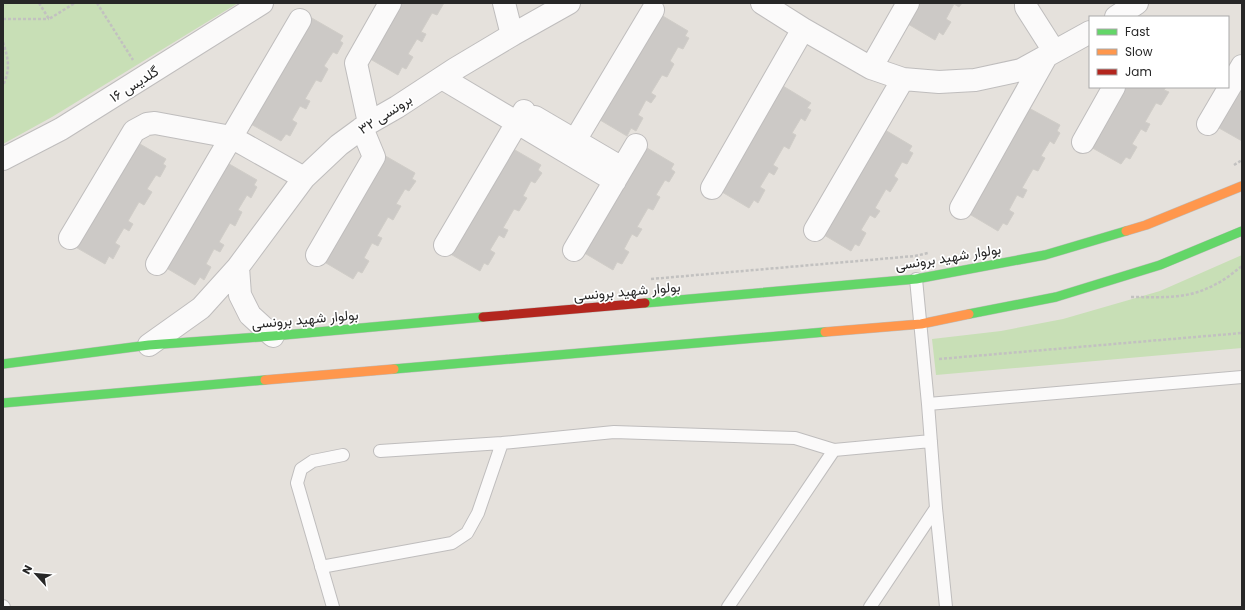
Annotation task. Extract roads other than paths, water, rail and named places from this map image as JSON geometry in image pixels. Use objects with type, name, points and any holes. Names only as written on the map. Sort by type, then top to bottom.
[{"type":"main road","name":"بولوار شهید برونسی","points":[[3,364],[149,345],[274,336],[916,279],[1045,255],[1146,225],[1242,186]]},
{"type":"main road","points":[[3,403],[921,324],[1056,297],[1160,265],[1242,231]]},
{"type":"street","name":"گلدیس ۱۶","points":[[3,159],[61,129],[262,3]]},
{"type":"street","points":[[317,255],[374,157],[366,125],[356,62],[390,3]]},
{"type":"street","points":[[504,3],[512,35]]},
{"type":"street","name":"برونسی ۳۲","points":[[149,345],[201,308],[238,267],[304,178],[339,146],[366,125],[512,35],[569,3]]},
{"type":"street","points":[[762,3],[803,29],[871,68],[903,79],[939,82],[975,80],[1021,70],[1089,33]]},
{"type":"street","points":[[871,68],[908,3]]},
{"type":"street","points":[[1026,3],[1026,7],[1051,53]]},
{"type":"street","points":[[1118,16],[1137,3]]},
{"type":"street","points":[[571,146],[653,10]]},
{"type":"street","points":[[157,264],[300,20]]},
{"type":"street","points":[[712,188],[803,29]]},
{"type":"street","points":[[961,208],[1051,53]]},
{"type":"street","points":[[1208,124],[1242,66]]},
{"type":"street","points":[[449,74],[619,174]]},
{"type":"street","points":[[815,230],[903,79]]},
{"type":"street","points":[[1083,142],[1113,88]]},
{"type":"street","points":[[445,245],[520,117]]},
{"type":"street","points":[[70,238],[134,131],[147,124],[155,123],[231,137],[304,178]]},
{"type":"street","points":[[574,250],[636,145]]},
{"type":"street","points":[[238,267],[240,296],[250,315],[274,336]]},
{"type":"lane","points":[[916,279],[946,607]]},
{"type":"lane","points":[[928,404],[1242,377]]},
{"type":"lane","points":[[380,451],[502,443],[614,432],[796,438],[834,450],[931,441]]},
{"type":"lane","points":[[321,567],[452,543],[467,533],[478,513],[502,443]]},
{"type":"lane","points":[[728,607],[834,450]]},
{"type":"lane","points":[[333,607],[297,484],[301,468],[313,461],[343,455]]},
{"type":"lane","points":[[870,607],[936,508]]}]
